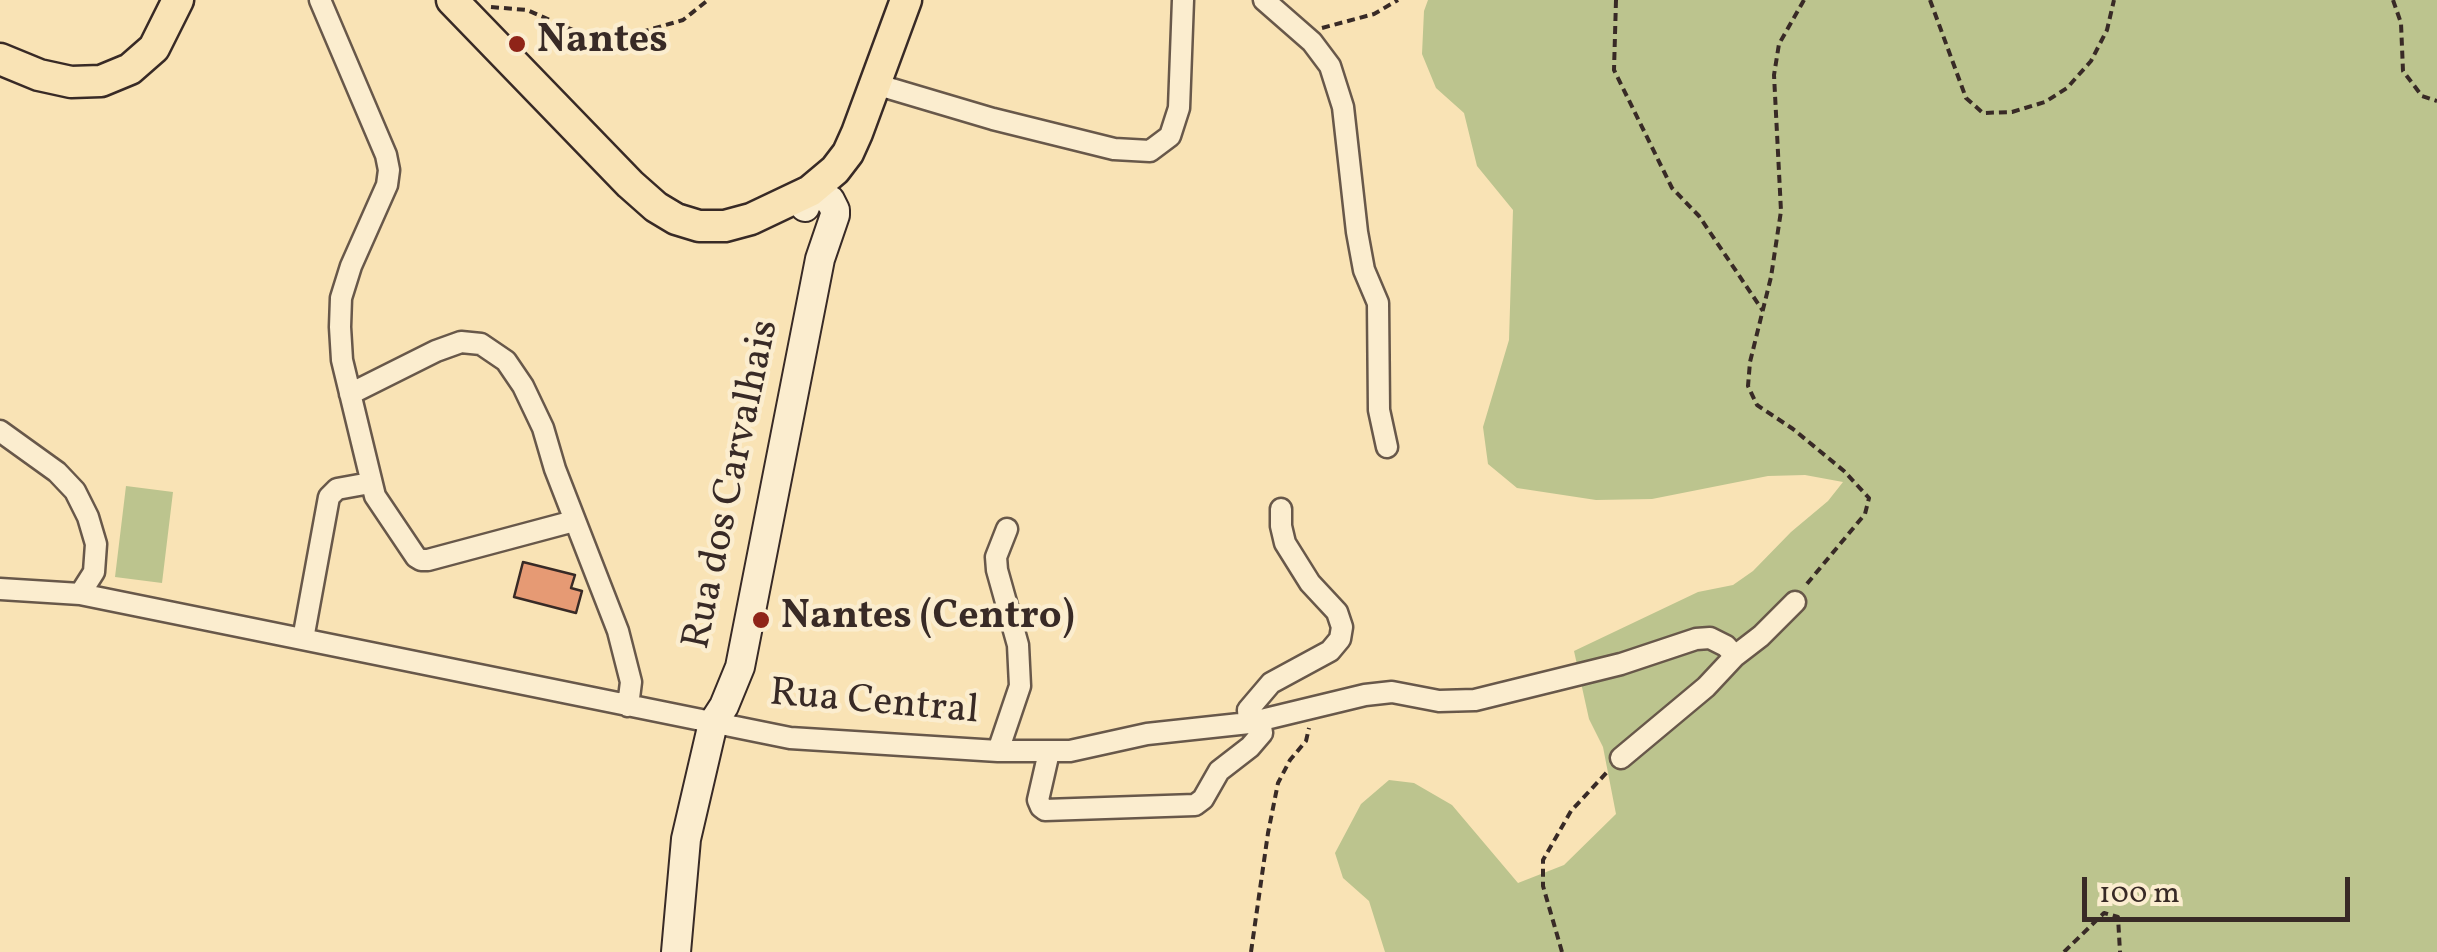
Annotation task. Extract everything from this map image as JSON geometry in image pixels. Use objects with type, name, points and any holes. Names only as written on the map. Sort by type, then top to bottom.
[{"type":"main road","points":[[0,58],[39,75],[71,82],[101,80],[130,69],[154,48],[178,0]]},
{"type":"main road","points":[[454,2],[656,207],[699,226],[726,226],[812,208],[848,153],[906,0]]},
{"type":"main road","name":"Rua dos Carvalhais","points":[[676,952],[686,838],[713,723],[740,666],[820,259],[812,208]]},
{"type":"street","points":[[320,0],[386,155],[388,170],[387,185],[341,298],[342,360],[374,496],[421,560],[574,521]]},
{"type":"street","points":[[875,84],[993,120],[1114,149],[1150,151],[1170,136],[1178,108],[1182,0]]},
{"type":"street","points":[[1264,0],[1303,33],[1330,66],[1343,107],[1356,232],[1364,270],[1378,303],[1379,410],[1387,447]]},
{"type":"street","points":[[350,394],[462,342],[481,344],[506,360],[543,428],[554,469],[618,631],[631,682],[628,706]]},
{"type":"street","points":[[0,431],[57,472],[75,492],[88,517],[96,544],[94,572],[80,594]]},
{"type":"street","points":[[303,640],[328,497],[337,489],[370,483]]},
{"type":"street","points":[[1050,752],[1038,800],[1045,810],[1194,805],[1203,799],[1219,771],[1250,747],[1262,732],[1248,710],[1271,683],[1330,651],[1340,639],[1342,627],[1337,612],[1310,582],[1285,543],[1281,509]]},
{"type":"street","points":[[998,751],[1020,686],[1018,645],[996,558],[1008,529]]},
{"type":"street","name":"Rua Central","points":[[0,589],[80,594],[790,738],[998,751],[1070,751],[1147,734],[1254,721],[1365,694],[1392,692],[1439,701],[1475,700],[1620,664],[1696,639],[1710,638],[1735,656]]},
{"type":"street","points":[[1620,758],[1706,687],[1795,602]]},
{"type":"path","points":[[454,2],[527,10],[589,37],[638,32],[683,20],[708,0]]},
{"type":"path","points":[[1303,33],[1374,14],[1398,0]]},
{"type":"path","points":[[1616,0],[1614,70],[1672,188],[1699,216],[1763,311]]},
{"type":"path","points":[[1795,602],[1865,514],[1868,498],[1793,429],[1757,405],[1748,386],[1772,276],[1781,211],[1776,60],[1779,44],[1804,0]]},
{"type":"path","points":[[1930,0],[1966,98],[1983,113],[2012,112],[2045,102],[2067,88],[2092,62],[2107,30],[2114,0]]},
{"type":"path","points":[[2393,0],[2401,23],[2403,71],[2422,96],[2437,101]]},
{"type":"path","points":[[1251,952],[1278,783],[1306,741],[1310,728],[1306,709]]},
{"type":"path","points":[[1562,952],[1543,886],[1543,860],[1571,811],[1620,758]]},
{"type":"path","points":[[2064,952],[2104,913],[2118,917],[2120,952]]},
{"type":"green space","points":[[1428,0],[2437,0],[2437,952],[1385,952],[1369,901],[1343,878],[1335,853],[1361,804],[1389,780],[1414,783],[1452,805],[1518,883],[1564,865],[1616,814],[1603,747],[1589,719],[1574,651],[1698,592],[1733,585],[1828,501],[1843,482],[1805,475],[1768,476],[1652,499],[1596,500],[1517,488],[1488,464],[1483,427],[1509,340],[1513,210],[1477,166],[1464,113],[1436,88],[1422,54]]},
{"type":"green space","points":[[126,486],[173,492],[162,583],[115,577]]},
{"type":"building","points":[[523,562],[575,575],[571,588],[582,591],[576,613],[514,597]]},
{"type":"place","name":"Nantes","points":[[517,44]]},
{"type":"place","name":"Nantes (Centro)","points":[[761,620]]}]
